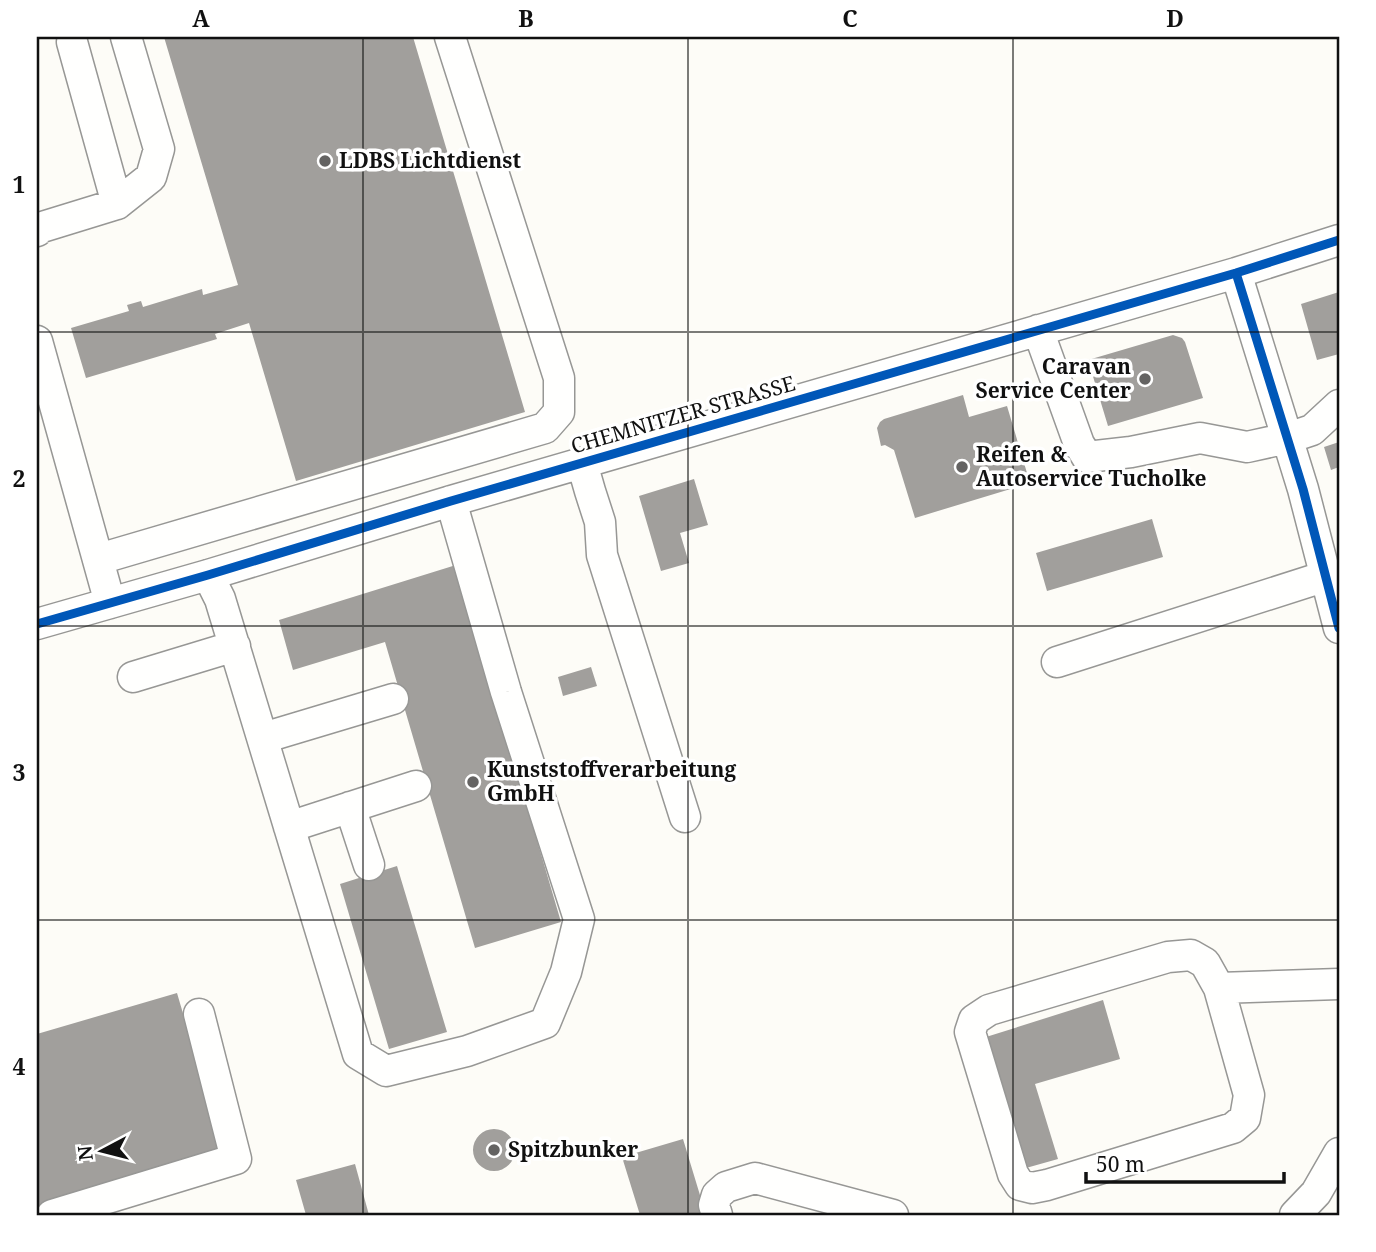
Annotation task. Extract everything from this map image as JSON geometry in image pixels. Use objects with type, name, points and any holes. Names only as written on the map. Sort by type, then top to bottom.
[{"type":"street","points":[[37,231],[39,228],[117,204],[151,177],[159,149],[126,37]]},
{"type":"street","points":[[99,559],[545,428],[559,412],[559,378],[450,37]]},
{"type":"street","points":[[72,42],[117,204]]},
{"type":"street","name":"CHEMNITZER STRASSE","points":[[37,624],[1236,273],[1339,240]]},
{"type":"street","points":[[1236,273],[1303,489],[1339,628]]},
{"type":"street","points":[[1038,330],[1079,444],[1087,457],[1130,452],[1200,438],[1247,447],[1312,430],[1339,407]]},
{"type":"street","points":[[37,341],[110,603]]},
{"type":"street","points":[[582,463],[600,522],[602,555],[685,817]]},
{"type":"street","points":[[208,575],[220,600],[358,1054],[386,1071],[467,1051],[545,1023],[566,972],[579,919],[506,692],[451,501]]},
{"type":"street","points":[[1056,662],[1326,576]]},
{"type":"street","points":[[133,677],[234,646]]},
{"type":"street","points":[[262,738],[393,699]]},
{"type":"street","points":[[289,827],[416,786]]},
{"type":"street","points":[[350,807],[369,865]]},
{"type":"street","points":[[1191,955],[1205,963],[1219,988],[1249,1095],[1245,1118],[1233,1128],[1047,1185],[1032,1188],[1020,1185],[1013,1174],[970,1032],[974,1020],[989,1010],[1168,957],[1191,955]]},
{"type":"street","points":[[1219,988],[1339,984]]},
{"type":"street","points":[[52,1215],[236,1159],[199,1014]]},
{"type":"street","points":[[1295,1215],[1328,1197],[1339,1153]]},
{"type":"street","points":[[717,1215],[714,1205],[726,1186],[755,1178],[893,1215]]},
{"type":"building","name":"LDBS Lichtdienst","points":[[164,37],[413,37],[525,412],[296,481],[249,323],[215,334],[217,339],[86,378],[71,328],[129,311],[127,305],[141,301],[143,307],[202,289],[203,295],[238,285]]},
{"type":"building","points":[[1339,292],[1339,354],[1317,360],[1301,304]]},
{"type":"building","name":"Caravan Service Center","points":[[1173,335],[1185,342],[1203,398],[1108,426],[1088,360]]},
{"type":"building","name":"Reifen & Autoservice Tucholke","points":[[963,395],[969,417],[1007,406],[1030,483],[915,518],[894,450],[885,445],[881,446],[877,428],[884,419]]},
{"type":"building","points":[[1339,442],[1339,467],[1331,470],[1324,447]]},
{"type":"building","points":[[694,479],[708,525],[680,533],[689,563],[661,571],[639,496]]},
{"type":"building","points":[[1152,519],[1163,557],[1047,591],[1036,553]]},
{"type":"building","name":"Kunststoffverarbeitung GmbH","points":[[456,565],[561,922],[475,948],[385,642],[293,670],[279,620]]},
{"type":"building","points":[[591,667],[597,686],[563,696],[558,677]]},
{"type":"building","points":[[397,866],[447,1032],[389,1049],[340,884]]},
{"type":"building","points":[[177,993],[224,1153],[37,1208],[37,1034]]},
{"type":"building","points":[[1103,1000],[1120,1059],[1035,1084],[1058,1159],[1026,1168],[986,1037]]},
{"type":"building","name":"Spitzbunker","points":[[494,1129],[509,1135],[515,1150],[509,1165],[494,1171],[479,1165],[473,1150],[479,1135]]},
{"type":"building","points":[[683,1139],[706,1215],[640,1215],[622,1157]]},
{"type":"building","points":[[355,1164],[369,1215],[306,1215],[296,1180]]},
{"type":"cycle path","points":[[37,624],[1236,273],[1339,240]]},
{"type":"cycle path","points":[[1236,273],[1303,489],[1339,628]]},
{"type":"place","name":"LDBS Lichtdienst","points":[[325,161]]},
{"type":"place","name":"Caravan Service Center","points":[[1145,379]]},
{"type":"place","name":"Reifen & Autoservice Tucholke","points":[[962,467]]},
{"type":"place","name":"Kunststoffverarbeitung GmbH","points":[[473,782]]},
{"type":"place","name":"Spitzbunker","points":[[494,1150]]}]
